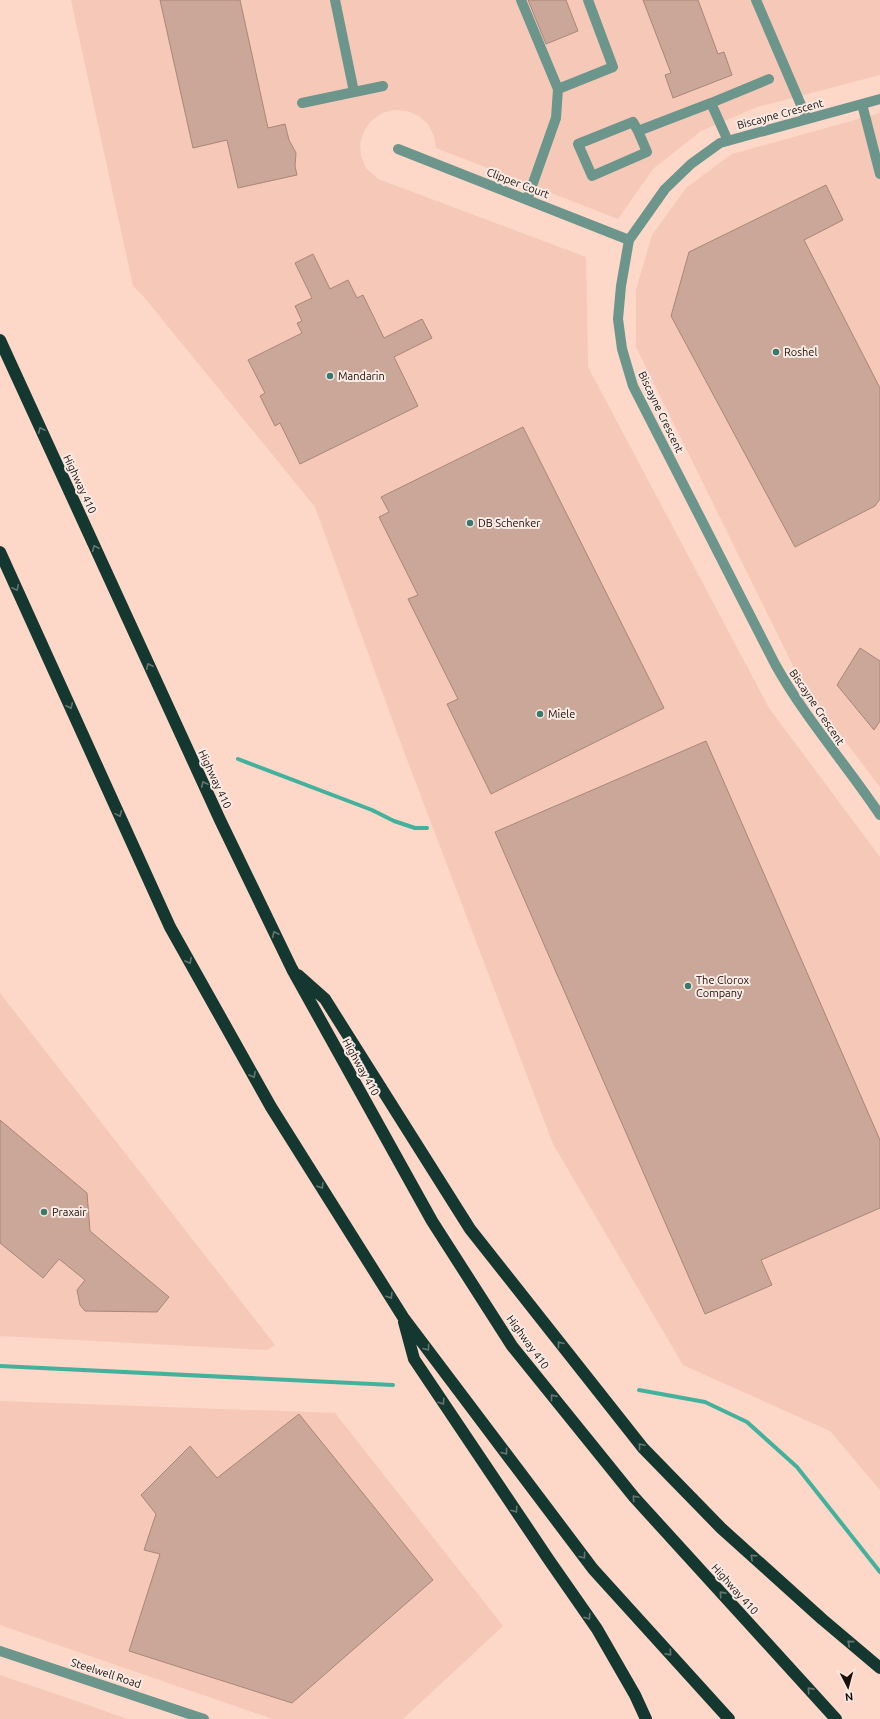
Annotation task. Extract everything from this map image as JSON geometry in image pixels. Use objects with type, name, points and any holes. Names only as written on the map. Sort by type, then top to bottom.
[{"type":"highway","name":"Highway 410","points":[[0,340],[220,820],[292,969],[432,1221],[512,1346],[634,1497],[836,1719]]},
{"type":"highway","points":[[0,552],[170,927],[271,1107],[403,1317],[593,1569],[729,1719]]},
{"type":"highway","points":[[292,969],[325,999],[470,1229],[642,1448],[721,1528],[822,1619],[880,1668]]},
{"type":"highway","points":[[403,1317],[414,1359],[597,1629],[635,1695],[646,1719]]},
{"type":"street","points":[[335,0],[354,92]]},
{"type":"street","points":[[521,0],[558,89],[556,118],[527,200]]},
{"type":"street","points":[[558,89],[613,67],[588,0]]},
{"type":"street","points":[[756,0],[807,119]]},
{"type":"street","points":[[638,131],[769,79]]},
{"type":"street","points":[[302,103],[383,86]]},
{"type":"street","name":"Biscayne Crescent","points":[[880,99],[720,143],[691,164],[665,189],[628,240],[618,319],[622,349],[633,386],[748,614],[789,690],[880,815]]},
{"type":"street","points":[[711,103],[728,141]]},
{"type":"street","points":[[862,104],[875,135],[880,174]]},
{"type":"street","points":[[633,122],[638,131],[647,152],[592,176],[578,144],[633,122]]},
{"type":"street","name":"Clipper Court","points":[[398,149],[628,240]]},
{"type":"street","name":"Steelwell Road","points":[[0,1651],[204,1719]]},
{"type":"shaded area","points":[[71,0],[880,0],[880,75],[757,107],[701,131],[653,169],[618,219],[436,148],[434,136],[428,124],[419,116],[407,111],[394,110],[382,113],[371,121],[364,131],[360,143],[361,156],[366,168],[378,179],[586,257],[588,367],[769,708],[880,857],[880,1490],[830,1431],[683,1365],[553,1144],[403,749],[315,507],[144,297],[133,286]]},
{"type":"shaded area","points":[[880,113],[880,787],[803,686],[636,347],[636,290],[652,235],[686,188],[732,154]]},
{"type":"shaded area","points":[[0,993],[275,1345],[267,1350],[0,1336]]},
{"type":"shaded area","points":[[0,1401],[335,1413],[503,1626],[403,1719],[273,1719],[0,1625]]},
{"type":"shaded area","points":[[0,1675],[88,1705],[127,1719],[0,1719]]},
{"type":"building","points":[[160,0],[240,0],[268,128],[285,124],[289,140],[296,153],[295,166],[297,175],[238,188],[227,140],[193,148]]},
{"type":"building","points":[[528,0],[566,0],[578,31],[546,44]]},
{"type":"building","points":[[643,0],[698,0],[718,54],[724,52],[732,75],[673,98],[665,75],[671,73]]},
{"type":"building","name":"Roshel","points":[[826,185],[843,220],[804,240],[880,388],[880,499],[875,506],[795,547],[671,316],[689,252]]},
{"type":"building","name":"Mandarin","points":[[313,254],[330,289],[348,280],[357,298],[363,295],[384,338],[422,319],[432,338],[394,357],[418,406],[300,464],[280,423],[275,426],[260,396],[265,393],[248,360],[302,333],[297,323],[302,321],[295,306],[312,298],[295,263]]},
{"type":"building","points":[[523,427],[664,708],[491,794],[447,704],[458,699],[408,599],[418,595],[379,517],[389,512],[381,497]]},
{"type":"building","points":[[860,648],[880,661],[880,721],[874,730],[837,685]]},
{"type":"building","name":"The Clorox Company","points":[[706,741],[880,1140],[880,1208],[761,1260],[772,1285],[705,1314],[495,832]]},
{"type":"building","name":"Praxair","points":[[0,1120],[87,1193],[90,1231],[169,1297],[157,1312],[85,1311],[80,1305],[77,1290],[85,1280],[59,1259],[43,1278],[0,1243]]},
{"type":"building","points":[[299,1414],[433,1580],[292,1703],[129,1651],[160,1554],[144,1550],[156,1514],[141,1495],[190,1446],[217,1478]]},
{"type":"waterway","points":[[238,759],[372,810],[394,821],[415,828],[427,828]]},
{"type":"waterway","points":[[0,1366],[393,1385]]},
{"type":"waterway","points":[[639,1390],[705,1402],[747,1422],[797,1467],[880,1572]]},
{"type":"place","name":"Roshel","points":[[776,352]]},
{"type":"place","name":"Mandarin","points":[[330,376]]},
{"type":"place","name":"DB Schenker","points":[[470,523]]},
{"type":"place","name":"Miele","points":[[540,714]]},
{"type":"place","name":"The Clorox Company","points":[[688,986]]},
{"type":"place","name":"Praxair","points":[[44,1212]]}]
